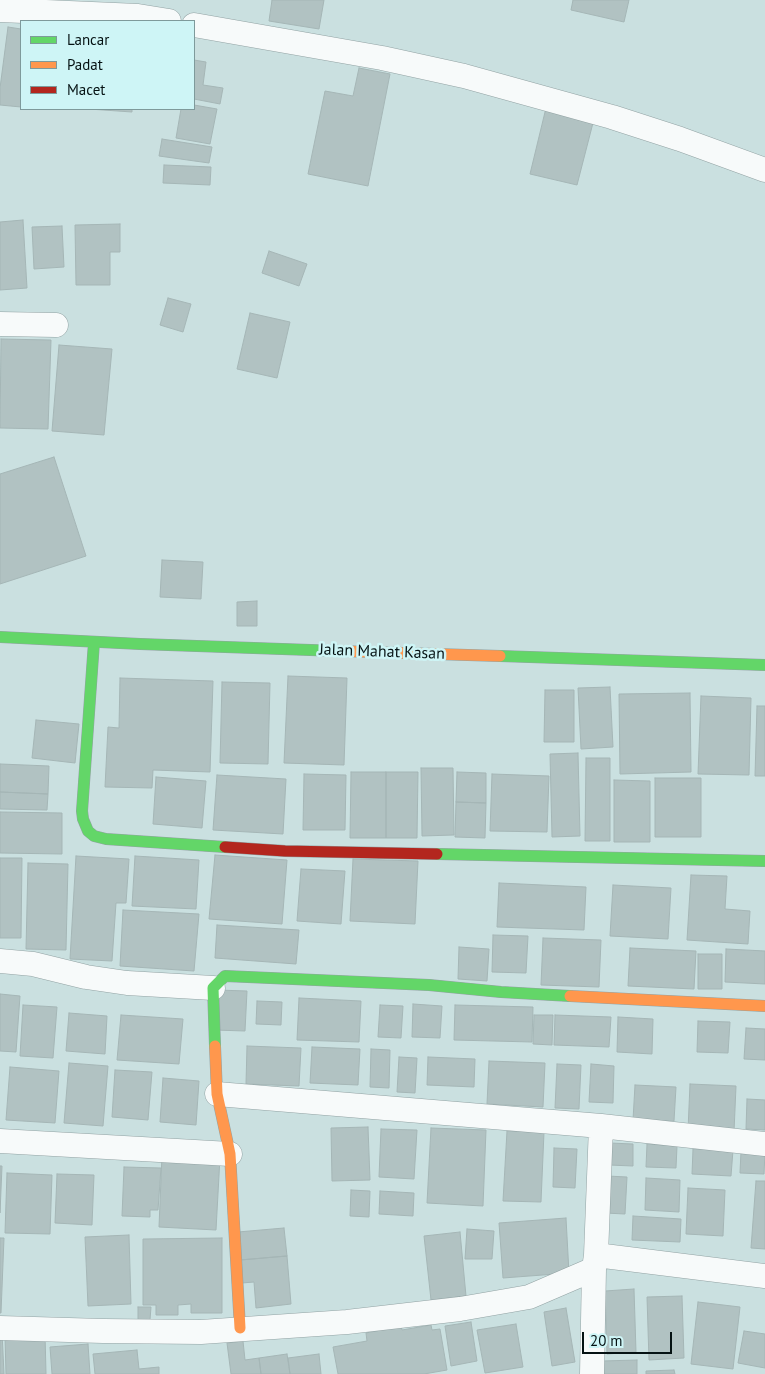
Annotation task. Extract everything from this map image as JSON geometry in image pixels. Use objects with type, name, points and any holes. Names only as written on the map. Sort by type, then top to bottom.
[{"type":"street","points":[[0,10],[138,16],[163,20]]},
{"type":"street","points":[[195,25],[271,37],[464,76],[612,117],[765,170]]},
{"type":"street","points":[[0,324],[56,326]]},
{"type":"street","name":"Jalan Mahat Kasan","points":[[0,637],[94,642],[765,665]]},
{"type":"street","points":[[94,642],[82,811],[83,820],[88,831],[94,836],[106,839],[285,851],[765,861]]},
{"type":"street","points":[[0,961],[33,964],[86,977],[127,983],[214,988]]},
{"type":"street","points":[[240,1328],[230,1154],[217,1094],[214,988],[225,976],[429,985],[501,992],[765,1006]]},
{"type":"street","points":[[217,1094],[601,1126],[765,1144]]},
{"type":"street","points":[[592,1374],[601,1126]]},
{"type":"street","points":[[0,1141],[230,1154]]},
{"type":"street","points":[[0,1328],[201,1332],[347,1322],[460,1309],[529,1297],[595,1262],[765,1276]]},
{"type":"building","points":[[272,0],[324,0],[319,29],[269,21]]},
{"type":"building","points":[[573,0],[629,0],[624,22],[571,10]]},
{"type":"building","points":[[8,27],[20,29],[20,107],[0,105],[0,88]]},
{"type":"building","points":[[195,60],[206,62],[203,85],[223,88],[220,104],[195,99]]},
{"type":"building","points":[[359,68],[390,74],[368,186],[308,174],[325,91],[353,96]]},
{"type":"building","points":[[195,105],[217,109],[210,144],[176,138],[181,110],[195,110]]},
{"type":"building","points":[[546,108],[594,119],[577,185],[530,174]]},
{"type":"building","points":[[103,110],[132,110],[132,112]]},
{"type":"building","points":[[162,139],[212,147],[209,163],[159,156]]},
{"type":"building","points":[[164,165],[211,167],[210,185],[163,183]]},
{"type":"building","points":[[23,220],[27,288],[0,290],[0,222]]},
{"type":"building","points":[[120,224],[120,252],[110,252],[110,285],[76,285],[75,225]]},
{"type":"building","points":[[62,226],[64,267],[34,269],[32,227]]},
{"type":"building","points":[[269,251],[307,264],[299,286],[262,273]]},
{"type":"building","points":[[168,298],[191,304],[183,332],[160,325]]},
{"type":"building","points":[[250,313],[290,322],[277,378],[237,369]]},
{"type":"building","points":[[1,339],[51,340],[48,429],[0,428]]},
{"type":"building","points":[[59,345],[112,349],[104,435],[52,431]]},
{"type":"building","points":[[54,457],[86,556],[0,584],[0,474]]},
{"type":"building","points":[[162,560],[203,562],[201,599],[160,597]]},
{"type":"building","points":[[257,601],[257,626],[237,626],[237,602]]},
{"type":"building","points":[[288,676],[347,678],[344,765],[284,763]]},
{"type":"building","points":[[120,678],[213,681],[210,772],[153,770],[152,788],[105,787],[108,727],[119,728]]},
{"type":"building","points":[[222,682],[270,683],[268,764],[220,763]]},
{"type":"building","points":[[610,687],[613,747],[581,749],[578,688]]},
{"type":"building","points":[[545,690],[574,690],[574,742],[544,742]]},
{"type":"building","points":[[690,693],[691,772],[620,774],[619,694]]},
{"type":"building","points":[[701,696],[751,698],[749,775],[698,774]]},
{"type":"building","points":[[757,706],[765,706],[765,776],[755,776]]},
{"type":"building","points":[[36,720],[79,724],[75,763],[32,758]]},
{"type":"building","points":[[578,753],[580,836],[552,837],[550,754]]},
{"type":"building","points":[[586,758],[610,758],[610,841],[585,841]]},
{"type":"building","points":[[0,764],[49,766],[48,794],[0,792]]},
{"type":"building","points":[[421,768],[453,768],[454,835],[422,836]]},
{"type":"building","points":[[351,772],[386,772],[386,838],[350,838]]},
{"type":"building","points":[[386,772],[418,772],[417,838],[386,838]]},
{"type":"building","points":[[457,772],[486,773],[486,803],[456,802]]},
{"type":"building","points":[[304,774],[346,775],[345,830],[303,830]]},
{"type":"building","points":[[492,774],[549,776],[547,832],[490,831]]},
{"type":"building","points":[[217,775],[286,779],[283,834],[213,830]]},
{"type":"building","points":[[156,777],[206,781],[202,828],[153,824]]},
{"type":"building","points":[[655,778],[701,778],[701,837],[655,837]]},
{"type":"building","points":[[614,780],[650,781],[650,842],[614,842]]},
{"type":"building","points":[[0,792],[48,794],[47,810],[0,809]]},
{"type":"building","points":[[456,802],[486,803],[485,838],[455,837]]},
{"type":"building","points":[[0,812],[62,813],[62,854],[0,853]]},
{"type":"building","points":[[215,855],[287,860],[282,924],[209,919]]},
{"type":"building","points":[[76,856],[129,859],[126,903],[116,903],[112,961],[70,959]]},
{"type":"building","points":[[135,856],[199,860],[196,909],[132,906]]},
{"type":"building","points":[[0,858],[22,858],[21,938],[0,938]]},
{"type":"building","points":[[353,859],[418,861],[415,924],[350,921]]},
{"type":"building","points":[[28,863],[68,864],[66,950],[26,949]]},
{"type":"building","points":[[301,869],[345,871],[341,924],[297,921]]},
{"type":"building","points":[[691,875],[727,876],[725,909],[750,911],[748,944],[687,940]]},
{"type":"building","points":[[499,883],[586,887],[584,930],[497,927]]},
{"type":"building","points":[[613,885],[671,888],[668,939],[610,936]]},
{"type":"building","points":[[123,910],[199,914],[194,971],[120,966]]},
{"type":"building","points":[[217,925],[299,930],[296,964],[215,958]]},
{"type":"building","points":[[493,935],[528,936],[526,973],[492,972]]},
{"type":"building","points":[[543,938],[601,940],[599,987],[541,985]]},
{"type":"building","points":[[459,947],[489,949],[487,981],[458,979]]},
{"type":"building","points":[[630,948],[696,951],[694,989],[628,986]]},
{"type":"building","points":[[726,949],[765,951],[765,984],[725,982]]},
{"type":"building","points":[[698,954],[722,954],[722,989],[698,989]]},
{"type":"building","points":[[217,990],[247,991],[245,1031],[215,1030]]},
{"type":"building","points":[[0,994],[20,996],[16,1052],[0,1051]]},
{"type":"building","points":[[299,998],[361,1001],[359,1042],[297,1040]]},
{"type":"building","points":[[257,1001],[282,1002],[281,1025],[256,1024]]},
{"type":"building","points":[[413,1004],[442,1006],[440,1038],[412,1037]]},
{"type":"building","points":[[23,1005],[57,1007],[53,1058],[20,1056]]},
{"type":"building","points":[[380,1005],[403,1006],[401,1038],[378,1037]]},
{"type":"building","points":[[455,1005],[533,1007],[532,1042],[454,1040]]},
{"type":"building","points":[[69,1013],[107,1016],[105,1054],[66,1051]]},
{"type":"building","points":[[121,1015],[183,1019],[179,1064],[117,1060]]},
{"type":"building","points":[[534,1015],[553,1015],[552,1045],[533,1044]]},
{"type":"building","points":[[555,1015],[611,1017],[609,1047],[554,1045]]},
{"type":"building","points":[[618,1017],[653,1019],[652,1054],[617,1052]]},
{"type":"building","points":[[698,1021],[730,1022],[728,1053],[697,1052]]},
{"type":"building","points":[[746,1028],[765,1029],[765,1060],[744,1059]]},
{"type":"building","points":[[247,1046],[301,1048],[299,1086],[246,1084]]},
{"type":"building","points":[[312,1047],[360,1049],[358,1085],[310,1083]]},
{"type":"building","points":[[371,1049],[390,1050],[389,1088],[370,1087]]},
{"type":"building","points":[[399,1057],[417,1058],[415,1093],[397,1092]]},
{"type":"building","points":[[428,1057],[475,1059],[474,1087],[427,1085]]},
{"type":"building","points":[[489,1061],[545,1063],[543,1107],[487,1104]]},
{"type":"building","points":[[69,1063],[108,1066],[103,1126],[64,1123]]},
{"type":"building","points":[[557,1064],[581,1065],[579,1109],[555,1108]]},
{"type":"building","points":[[591,1064],[614,1066],[613,1103],[589,1102]]},
{"type":"building","points":[[10,1067],[59,1071],[55,1123],[6,1120]]},
{"type":"building","points":[[115,1070],[152,1072],[148,1120],[112,1117]]},
{"type":"building","points":[[163,1078],[199,1081],[196,1125],[160,1122]]},
{"type":"building","points":[[690,1084],[736,1086],[734,1132],[688,1130]]},
{"type":"building","points":[[635,1085],[676,1087],[674,1121],[633,1120]]},
{"type":"building","points":[[747,1099],[765,1100],[765,1130],[746,1129]]},
{"type":"building","points":[[368,1127],[370,1180],[332,1181],[331,1128]]},
{"type":"building","points":[[431,1128],[486,1130],[483,1206],[427,1203]]},
{"type":"building","points":[[381,1129],[417,1130],[414,1179],[379,1177]]},
{"type":"building","points":[[507,1131],[544,1132],[541,1202],[503,1201]]},
{"type":"building","points":[[610,1143],[633,1144],[633,1166],[609,1165]]},
{"type":"building","points":[[647,1144],[677,1146],[676,1168],[646,1167]]},
{"type":"building","points":[[554,1148],[577,1149],[575,1188],[553,1187]]},
{"type":"building","points":[[693,1149],[733,1150],[731,1176],[692,1174]]},
{"type":"building","points":[[741,1151],[765,1152],[764,1174],[740,1173]]},
{"type":"building","points":[[162,1155],[220,1157],[216,1230],[159,1227]]},
{"type":"building","points":[[0,1166],[2,1166],[0,1213]]},
{"type":"building","points":[[124,1167],[161,1168],[158,1210],[150,1210],[150,1217],[122,1216]]},
{"type":"building","points":[[7,1173],[52,1175],[50,1234],[5,1233]]},
{"type":"building","points":[[57,1174],[94,1175],[92,1225],[55,1223]]},
{"type":"building","points":[[607,1176],[627,1177],[625,1214],[605,1213]]},
{"type":"building","points":[[646,1178],[680,1180],[679,1212],[645,1210]]},
{"type":"building","points":[[756,1181],[765,1181],[765,1249],[751,1248]]},
{"type":"building","points":[[688,1188],[725,1190],[723,1236],[686,1234]]},
{"type":"building","points":[[351,1190],[370,1191],[369,1217],[350,1216]]},
{"type":"building","points":[[380,1191],[414,1193],[413,1216],[379,1214]]},
{"type":"building","points":[[633,1216],[681,1219],[680,1242],[632,1240]]},
{"type":"building","points":[[566,1218],[569,1273],[503,1278],[499,1223]]},
{"type":"building","points":[[284,1228],[287,1256],[240,1260],[238,1232]]},
{"type":"building","points":[[467,1229],[494,1231],[492,1259],[465,1259]]},
{"type":"building","points":[[460,1232],[466,1296],[431,1300],[424,1236]]},
{"type":"building","points":[[129,1235],[131,1304],[88,1306],[85,1237]]},
{"type":"building","points":[[0,1238],[4,1238],[1,1313],[0,1313]]},
{"type":"building","points":[[222,1238],[222,1313],[191,1313],[191,1304],[178,1305],[178,1315],[156,1315],[156,1305],[143,1305],[143,1239]]},
{"type":"building","points":[[287,1256],[291,1304],[256,1308],[254,1282],[242,1283],[240,1260]]},
{"type":"building","points":[[634,1289],[636,1352],[607,1354],[605,1291]]},
{"type":"building","points":[[682,1296],[684,1358],[649,1360],[647,1297]]},
{"type":"building","points":[[698,1302],[740,1307],[733,1369],[691,1364]]},
{"type":"building","points":[[138,1307],[151,1307],[150,1320],[138,1320]]},
{"type":"building","points":[[566,1308],[575,1362],[552,1366],[544,1312]]},
{"type":"building","points":[[471,1322],[477,1361],[451,1366],[445,1326]]},
{"type":"building","points":[[516,1324],[523,1367],[485,1373],[477,1330]]},
{"type":"building","points":[[431,1325],[432,1330],[440,1329],[447,1370],[424,1374],[338,1374],[333,1347],[367,1341],[366,1333],[401,1326],[402,1330]]},
{"type":"building","points":[[744,1331],[765,1334],[765,1368],[738,1363]]},
{"type":"building","points":[[0,1332],[2,1332],[4,1374],[0,1374]]},
{"type":"building","points":[[45,1334],[46,1374],[6,1374],[5,1336]]},
{"type":"building","points":[[243,1341],[245,1360],[259,1358],[261,1374],[231,1374],[227,1343]]},
{"type":"building","points":[[88,1344],[90,1374],[52,1374],[50,1347]]},
{"type":"building","points":[[137,1350],[139,1369],[159,1367],[159,1374],[95,1374],[93,1354]]},
{"type":"building","points":[[287,1354],[290,1374],[261,1374],[259,1358]]},
{"type":"building","points":[[319,1354],[321,1374],[290,1374],[288,1358]]},
{"type":"building","points":[[637,1360],[637,1374],[602,1374],[602,1361]]},
{"type":"building","points":[[674,1370],[675,1374],[646,1374],[646,1371]]},
{"type":"traffic: fast","points":[[0,637],[339,651]]},
{"type":"traffic: fast","points":[[94,642],[82,811],[88,831],[94,836],[106,839],[225,847]]},
{"type":"traffic: fast","points":[[500,656],[765,665]]},
{"type":"traffic: fast","points":[[437,854],[765,861]]},
{"type":"traffic: fast","points":[[215,1046],[213,988],[225,976],[429,985],[570,996]]},
{"type":"traffic: slow","points":[[339,651],[500,656]]},
{"type":"traffic: slow","points":[[570,996],[765,1006]]},
{"type":"traffic: slow","points":[[215,1046],[217,1094],[230,1154],[240,1328]]},
{"type":"traffic: jam","points":[[225,847],[285,851],[437,854]]}]
